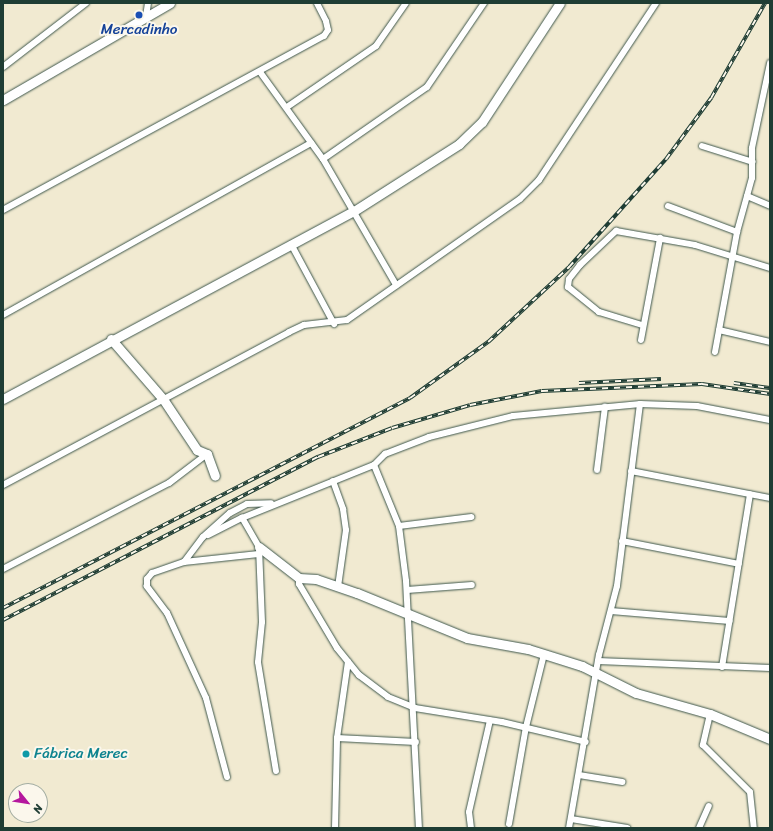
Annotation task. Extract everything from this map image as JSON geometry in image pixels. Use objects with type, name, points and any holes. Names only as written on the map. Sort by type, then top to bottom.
[{"type":"street","points":[[3,67],[86,3]]},
{"type":"street","points":[[146,17],[148,3]]},
{"type":"street","points":[[3,100],[170,3]]},
{"type":"street","points":[[3,210],[324,36],[328,30],[326,21],[317,3]]},
{"type":"street","points":[[287,107],[376,46],[406,3]]},
{"type":"street","points":[[323,159],[427,87],[484,3]]},
{"type":"street","points":[[3,399],[111,339],[354,211],[471,134],[560,3]]},
{"type":"street","points":[[3,485],[299,327],[334,324],[347,320],[520,199],[539,180],[656,3]]},
{"type":"street","points":[[715,352],[736,232],[747,196],[753,162],[752,148],[770,63]]},
{"type":"street","points":[[260,72],[287,107],[323,159],[396,285]]},
{"type":"street","points":[[763,91],[770,92]]},
{"type":"street","points":[[3,315],[311,143]]},
{"type":"street","points":[[702,146],[753,162]]},
{"type":"street","points":[[747,196],[770,206]]},
{"type":"street","points":[[668,206],[736,232]]},
{"type":"street","points":[[642,325],[599,312],[570,290],[568,281],[616,231],[660,238],[732,256],[770,268]]},
{"type":"street","points":[[641,340],[642,325],[660,238]]},
{"type":"street","points":[[291,244],[334,324]]},
{"type":"street","points":[[719,330],[770,342]]},
{"type":"street","points":[[111,339],[163,399],[190,441],[207,454],[215,476]]},
{"type":"street","points":[[569,828],[586,742],[598,662],[612,611],[640,404]]},
{"type":"street","points":[[203,537],[272,503],[374,465],[385,454],[474,424],[558,410],[640,404],[697,406],[770,420]]},
{"type":"street","points":[[597,470],[605,407]]},
{"type":"street","points":[[3,569],[169,482],[207,454]]},
{"type":"street","points":[[374,465],[399,526],[410,614],[419,828]]},
{"type":"street","points":[[631,471],[770,498]]},
{"type":"street","points":[[333,481],[343,509],[346,530],[338,587]]},
{"type":"street","points":[[722,667],[750,494]]},
{"type":"street","points":[[184,562],[203,537],[219,521],[247,504],[272,503]]},
{"type":"street","points":[[242,518],[259,550],[262,622],[258,662],[276,771]]},
{"type":"street","points":[[399,526],[471,518]]},
{"type":"street","points":[[622,541],[739,564]]},
{"type":"street","points":[[227,777],[206,698],[167,613],[148,586],[152,573],[184,562],[259,550],[299,578],[338,587],[410,614],[467,638],[544,654],[597,672],[636,693],[710,714],[770,739]]},
{"type":"street","points":[[299,578],[299,584],[317,616],[348,662],[372,687],[415,708],[526,727],[586,742]]},
{"type":"street","points":[[407,590],[472,585]]},
{"type":"street","points":[[612,611],[730,621]]},
{"type":"street","points":[[509,824],[526,727],[544,654]]},
{"type":"street","points":[[335,828],[337,738],[348,662]]},
{"type":"street","points":[[598,662],[770,668]]},
{"type":"street","points":[[710,714],[703,745],[750,792],[754,828]]},
{"type":"street","points":[[471,828],[469,812],[490,720]]},
{"type":"street","points":[[337,738],[416,742]]},
{"type":"street","points":[[580,774],[622,782]]},
{"type":"street","points":[[699,828],[709,806]]},
{"type":"street","points":[[571,820],[627,828]]},
{"type":"railway","points":[[3,608],[410,398],[488,342],[569,267],[666,159],[711,98],[765,3]]},
{"type":"railway","points":[[579,383],[661,379]]},
{"type":"railway","points":[[734,383],[770,388]]},
{"type":"railway","points":[[3,620],[318,457],[392,428],[470,405],[542,391],[702,384],[770,394]]},
{"type":"place","name":"Mercadinho","points":[[139,15]]},
{"type":"place","name":"Fábrica Merec","points":[[26,754]]}]
